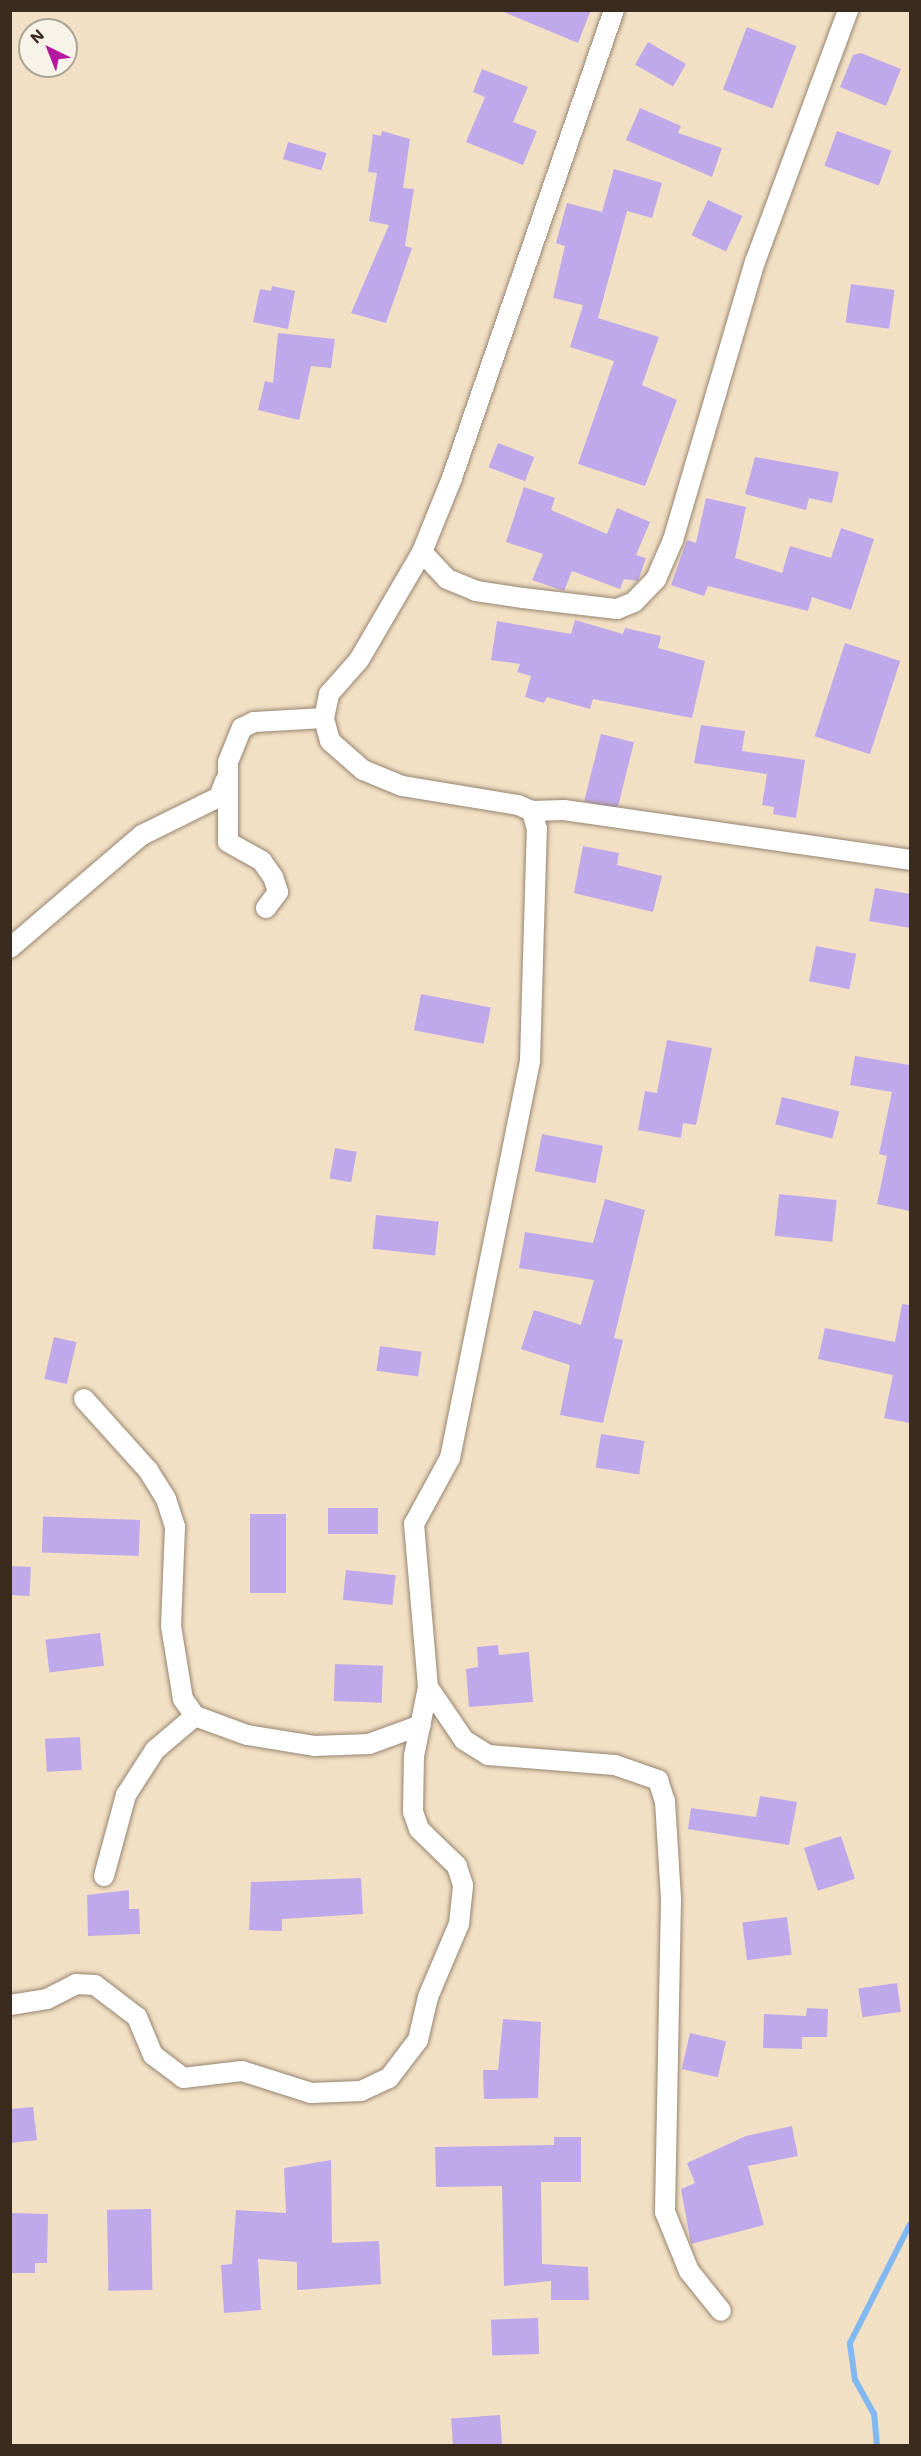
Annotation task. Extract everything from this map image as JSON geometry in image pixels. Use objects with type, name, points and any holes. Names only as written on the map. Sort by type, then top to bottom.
[{"type":"street","points":[[614,10],[474,422],[422,552],[359,660],[329,694],[324,718],[330,741],[363,770],[402,786],[532,811],[564,810],[910,860]]},
{"type":"street","points":[[422,552],[447,579],[476,591],[616,609],[634,602],[656,579],[673,540],[755,262],[848,10]]},
{"type":"street","points":[[10,948],[142,835],[219,797],[242,728],[254,722],[324,718]]},
{"type":"street","points":[[227,776],[228,842],[262,861],[273,877],[278,892],[266,908]]},
{"type":"street","points":[[10,2005],[47,1999],[76,1984],[96,1985],[137,2017],[153,2055],[183,2078],[242,2071],[311,2093],[361,2091],[389,2078],[418,2040],[428,1996],[459,1924],[463,1885],[457,1866],[419,1829],[413,1812],[414,1756],[428,1687],[414,1524],[450,1458],[530,1060],[537,829],[532,811]]},
{"type":"street","points":[[84,1399],[148,1470],[166,1499],[175,1527],[171,1626],[183,1699],[195,1716],[247,1735],[314,1746],[369,1744],[421,1725]]},
{"type":"street","points":[[428,1687],[464,1740],[488,1755],[615,1765],[658,1780],[665,1801],[672,1899],[665,2212],[689,2271],[721,2310]]},
{"type":"street","points":[[104,1876],[126,1795],[155,1750],[195,1716]]},
{"type":"building","points":[[499,10],[591,10],[578,43]]},
{"type":"building","points":[[747,27],[796,46],[772,109],[723,90]]},
{"type":"building","points":[[648,42],[686,64],[673,87],[635,65]]},
{"type":"building","points":[[861,53],[901,69],[886,106],[840,87],[853,55]]},
{"type":"building","points":[[482,69],[528,87],[513,122],[537,131],[523,165],[466,142],[485,97],[473,92]]},
{"type":"building","points":[[640,108],[681,126],[678,133],[722,148],[712,177],[626,140]]},
{"type":"building","points":[[382,131],[410,139],[403,188],[414,189],[405,246],[412,248],[386,323],[351,313],[389,225],[369,221],[377,173],[368,172],[373,134],[381,136]]},
{"type":"building","points":[[837,131],[892,151],[879,186],[824,166]]},
{"type":"building","points":[[288,142],[326,153],[321,170],[283,159]]},
{"type":"building","points":[[614,169],[662,183],[652,218],[627,211],[598,318],[659,337],[642,385],[677,400],[645,486],[578,464],[614,361],[570,347],[583,305],[553,298],[565,246],[556,243],[567,203],[602,212]]},
{"type":"building","points":[[708,200],[742,216],[726,251],[692,235]]},
{"type":"building","points":[[851,284],[895,290],[889,329],[846,323]]},
{"type":"building","points":[[272,286],[295,291],[288,329],[253,322],[260,289],[271,291]]},
{"type":"building","points":[[278,333],[335,339],[331,368],[311,366],[299,420],[258,410],[265,381],[273,383]]},
{"type":"building","points":[[498,443],[534,457],[525,481],[489,467]]},
{"type":"building","points":[[755,457],[839,472],[832,503],[809,498],[806,510],[745,494]]},
{"type":"building","points":[[524,487],[555,498],[551,510],[607,534],[617,508],[650,522],[636,555],[646,558],[638,581],[624,579],[620,589],[572,571],[564,591],[532,580],[543,554],[506,542]]},
{"type":"building","points":[[706,498],[746,507],[735,558],[782,573],[790,546],[831,558],[841,528],[874,539],[851,610],[812,597],[808,611],[708,586],[704,596],[671,585],[687,540],[696,543]]},
{"type":"building","points":[[575,620],[623,634],[625,628],[661,636],[658,648],[705,661],[692,718],[593,699],[590,709],[547,697],[544,703],[525,697],[531,676],[517,672],[520,664],[491,660],[497,621],[571,634]]},
{"type":"building","points":[[845,643],[900,661],[870,754],[815,736]]},
{"type":"building","points":[[701,725],[745,731],[742,751],[805,760],[796,818],[773,814],[774,807],[762,805],[767,774],[694,763]]},
{"type":"building","points":[[601,734],[634,742],[617,809],[584,801]]},
{"type":"building","points":[[583,846],[619,853],[617,865],[662,876],[653,912],[574,893]]},
{"type":"building","points":[[875,888],[910,894],[910,928],[869,921]]},
{"type":"building","points":[[816,946],[856,954],[849,989],[809,981]]},
{"type":"building","points":[[421,994],[491,1008],[484,1044],[414,1030]]},
{"type":"building","points":[[667,1040],[712,1048],[696,1125],[683,1123],[681,1138],[638,1130],[645,1091],[657,1093]]},
{"type":"building","points":[[855,1056],[910,1065],[910,1211],[877,1204],[887,1156],[879,1154],[892,1092],[850,1085]]},
{"type":"building","points":[[782,1097],[839,1111],[832,1138],[775,1124]]},
{"type":"building","points":[[542,1134],[603,1146],[596,1183],[535,1171]]},
{"type":"building","points":[[335,1148],[357,1152],[351,1182],[330,1179]]},
{"type":"building","points":[[779,1194],[837,1200],[832,1242],[775,1236]]},
{"type":"building","points":[[605,1199],[645,1210],[614,1338],[623,1340],[603,1423],[560,1415],[570,1365],[521,1349],[534,1310],[581,1325],[594,1280],[519,1268],[525,1232],[593,1243]]},
{"type":"building","points":[[376,1215],[439,1222],[435,1255],[372,1249]]},
{"type":"building","points":[[902,1304],[910,1305],[910,1423],[884,1418],[893,1375],[818,1359],[825,1328],[895,1342]]},
{"type":"building","points":[[54,1337],[76,1342],[67,1384],[44,1379]]},
{"type":"building","points":[[380,1346],[422,1352],[418,1377],[377,1371]]},
{"type":"building","points":[[601,1434],[644,1441],[639,1474],[596,1468]]},
{"type":"building","points":[[328,1508],[378,1508],[378,1534],[328,1534]]},
{"type":"building","points":[[250,1514],[286,1514],[286,1593],[250,1593]]},
{"type":"building","points":[[43,1517],[140,1520],[139,1556],[42,1553]]},
{"type":"building","points":[[10,1566],[31,1567],[29,1596],[10,1595]]},
{"type":"building","points":[[346,1570],[396,1575],[393,1605],[343,1600]]},
{"type":"building","points":[[100,1633],[104,1666],[49,1672],[45,1640]]},
{"type":"building","points":[[498,1645],[499,1655],[529,1652],[533,1702],[469,1707],[466,1669],[478,1667],[477,1647]]},
{"type":"building","points":[[335,1664],[383,1666],[382,1703],[334,1701]]},
{"type":"building","points":[[80,1737],[82,1770],[47,1772],[45,1739]]},
{"type":"building","points":[[760,1796],[797,1802],[789,1845],[688,1829],[691,1808],[756,1817]]},
{"type":"building","points":[[841,1836],[855,1879],[818,1891],[804,1848]]},
{"type":"building","points":[[361,1878],[363,1914],[282,1919],[282,1931],[249,1930],[251,1882]]},
{"type":"building","points":[[129,1890],[129,1909],[139,1909],[140,1934],[88,1936],[87,1895]]},
{"type":"building","points":[[787,1917],[792,1955],[747,1960],[742,1922]]},
{"type":"building","points":[[897,1983],[901,2012],[862,2017],[858,1988]]},
{"type":"building","points":[[807,2008],[828,2009],[827,2037],[802,2037],[802,2049],[763,2048],[764,2014],[806,2016]]},
{"type":"building","points":[[503,2019],[541,2022],[538,2098],[484,2099],[483,2070],[498,2070]]},
{"type":"building","points":[[690,2033],[726,2041],[718,2077],[682,2069]]},
{"type":"building","points":[[33,2107],[37,2140],[10,2143],[10,2109]]},
{"type":"building","points":[[792,2126],[798,2156],[748,2166],[764,2225],[691,2244],[681,2189],[695,2183],[687,2163],[746,2136]]},
{"type":"building","points":[[554,2137],[581,2137],[581,2182],[541,2182],[542,2264],[588,2267],[589,2300],[551,2300],[551,2281],[504,2286],[502,2186],[436,2187],[435,2147],[554,2145]]},
{"type":"building","points":[[331,2160],[332,2243],[379,2241],[381,2284],[297,2290],[297,2262],[258,2259],[261,2310],[224,2313],[221,2265],[232,2264],[236,2210],[286,2213],[284,2168]]},
{"type":"building","points":[[151,2209],[152,2290],[108,2291],[107,2210]]},
{"type":"building","points":[[10,2213],[48,2214],[47,2263],[35,2263],[35,2273],[10,2273]]},
{"type":"building","points":[[538,2318],[539,2354],[492,2356],[491,2320]]},
{"type":"building","points":[[500,2415],[502,2445],[453,2446],[451,2418]]},
{"type":"waterway","points":[[877,2446],[874,2414],[855,2380],[850,2343],[910,2224]]}]
